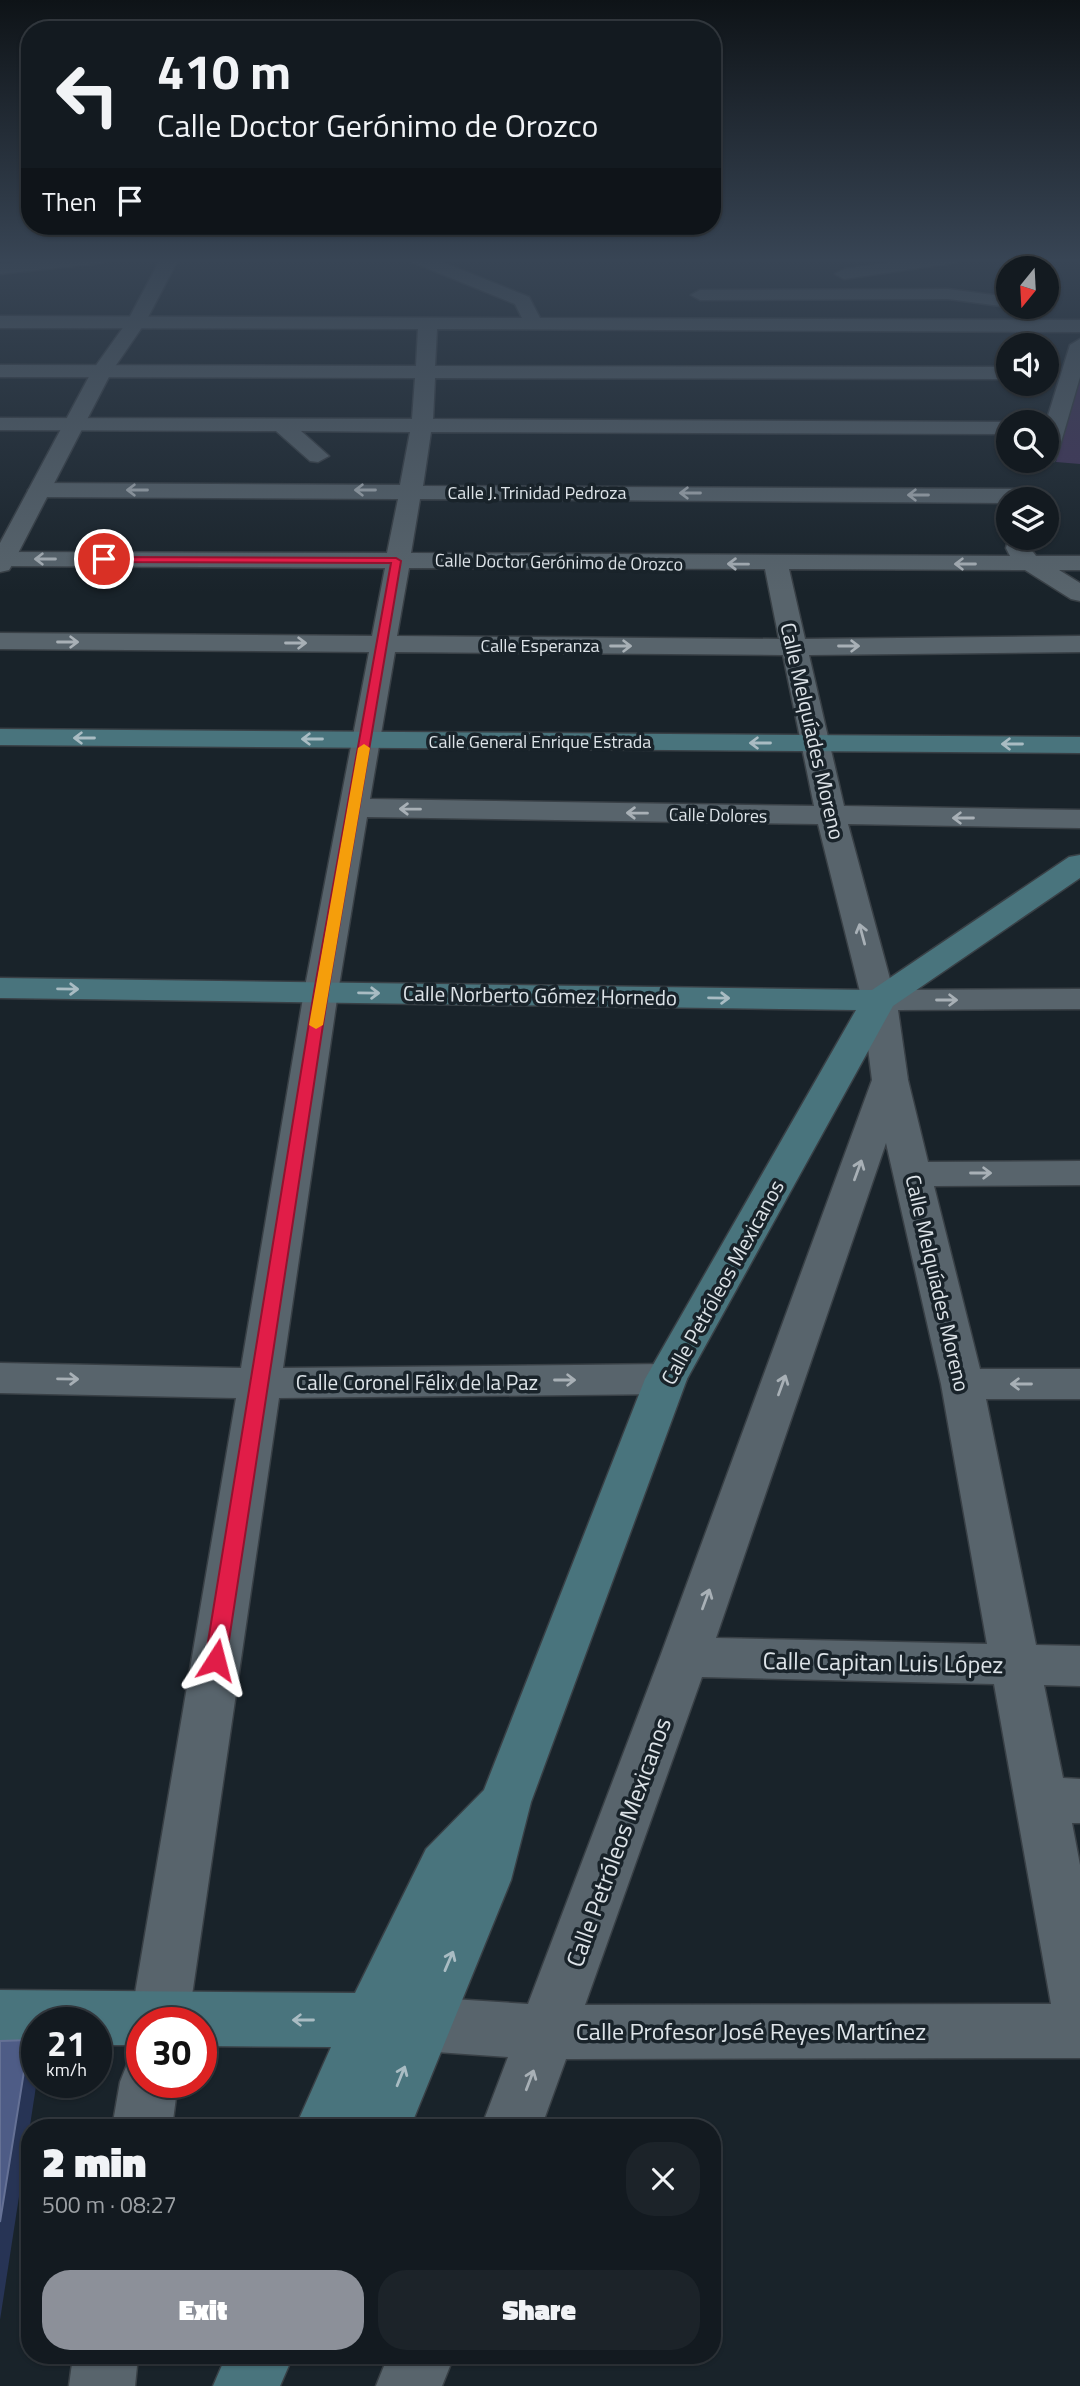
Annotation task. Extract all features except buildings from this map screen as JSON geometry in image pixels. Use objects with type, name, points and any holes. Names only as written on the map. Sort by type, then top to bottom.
[{"type":"main road","name":"Calle General Enrique Estrada","points":[[0,737],[1080,745]]},
{"type":"main road","name":"Calle Petróleos Mexicanos","points":[[381,2119],[396,2022],[444,1866],[505,1802],[666,1380],[879,1000],[1080,864]]},
{"type":"main road","name":"Calle Norberto Gómez Hornedo","points":[[0,988],[879,1000]]},
{"type":"main road","name":"Calle Profesor José Reyes Martínez","points":[[0,2017],[126,2020]]},
{"type":"main road","name":"Calle Profesor José Reyes Martínez","points":[[217,2021],[396,2022]]},
{"type":"main road","name":"Calle Petróleos Mexicanos","points":[[331,2119],[396,2022]]},
{"type":"main road","points":[[246,2386],[256,2364]]},
{"type":"street","points":[[0,370],[996,373]]},
{"type":"street","points":[[161,2007],[321,992],[422,426],[427,370]]},
{"type":"street","points":[[1,561],[103,371]]},
{"type":"street","points":[[1059,411],[1076,374]]},
{"type":"street","points":[[0,424],[996,428]]},
{"type":"street","points":[[282,426],[318,456]]},
{"type":"street","name":"Calle J. Trinidad Pedroza","points":[[39,489],[996,497]]},
{"type":"street","points":[[1019,550],[1023,558],[1080,594]]},
{"type":"street","name":"Calle Doctor Gerónimo de Orozco","points":[[1,561],[1080,563]]},
{"type":"street","name":"Calle Melquíades Moreno","points":[[776,564],[831,817],[879,1000],[891,1080],[962,1384],[1015,1665],[1061,1801],[1080,2007]]},
{"type":"street","name":"Calle Esperanza","points":[[0,641],[793,647],[1080,644]]},
{"type":"street","name":"Calle Dolores","points":[[355,808],[1080,819]]},
{"type":"street","name":"Calle Norberto Gómez Hornedo","points":[[879,1000],[1080,999]]},
{"type":"street","name":"Calle Petróleos Mexicanos","points":[[515,2119],[549,2032],[685,1657],[891,1080]]},
{"type":"street","points":[[913,1174],[1080,1173]]},
{"type":"street","name":"Calle Coronel Félix de la Paz","points":[[0,1378],[259,1383],[666,1380]]},
{"type":"street","points":[[962,1384],[1080,1384]]},
{"type":"street","name":"Calle Capitan Luis López","points":[[685,1657],[1080,1666]]},
{"type":"street","name":"Calle Profesor José Reyes Martínez","points":[[396,2022],[549,2032],[1080,2031]]},
{"type":"street","points":[[143,2119],[147,2098]]},
{"type":"street","points":[[102,2386],[105,2364]]},
{"type":"street","points":[[409,2386],[418,2364]]},
{"type":"shaded area","points":[[1080,379],[1080,464],[1059,462],[1059,451]]},
{"type":"slow traffic","points":[[316,1025],[364,748]]},
{"type":"route","points":[[104,559],[396,561],[384,644],[321,992],[216,1660]]}]
